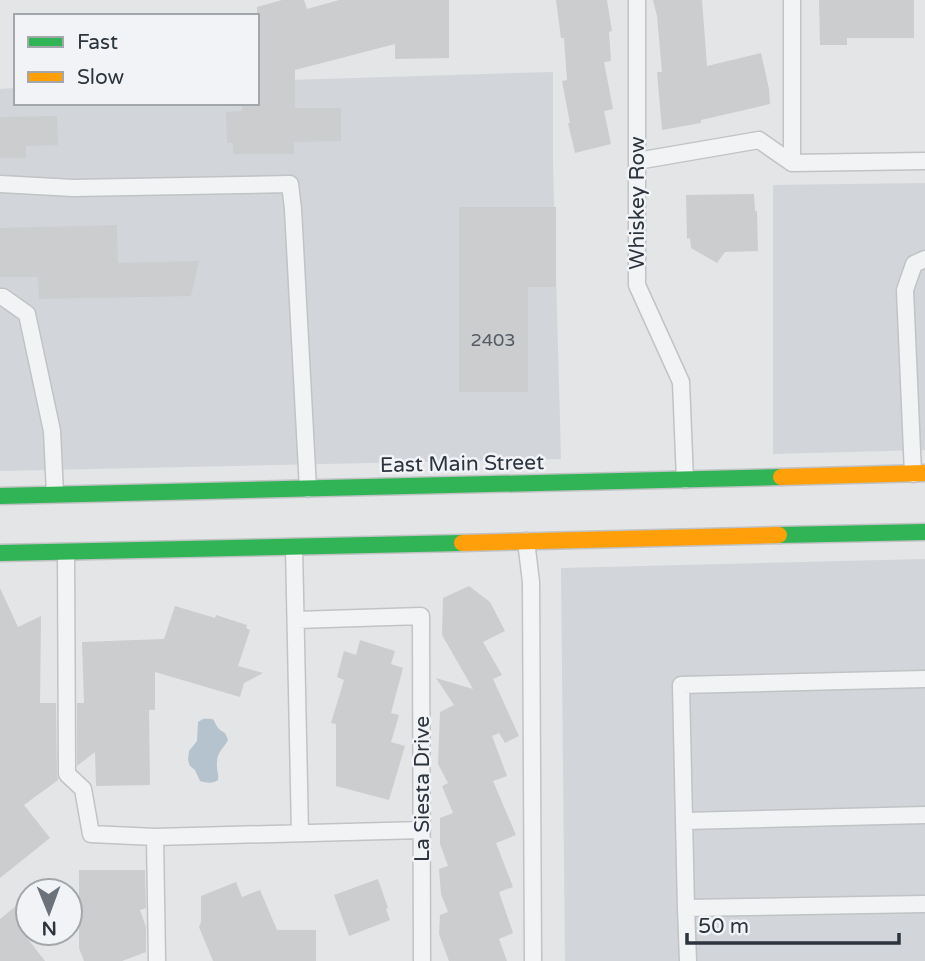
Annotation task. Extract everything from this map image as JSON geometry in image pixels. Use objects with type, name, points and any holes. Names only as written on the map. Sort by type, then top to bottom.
[{"type":"main road","name":"East Main Street","points":[[0,496],[919,474]]},
{"type":"main road","points":[[0,554],[925,532]]},
{"type":"lane","name":"Whiskey Row","points":[[637,0],[637,285],[681,382],[685,480]]},
{"type":"lane","points":[[792,0],[792,163]]},
{"type":"lane","points":[[637,161],[759,140],[792,163],[925,161]]},
{"type":"lane","points":[[0,184],[73,188],[289,184],[293,209],[308,489]]},
{"type":"lane","points":[[919,474],[905,290],[914,264],[925,259]]},
{"type":"lane","points":[[0,297],[4,297],[27,314],[52,432],[55,494]]},
{"type":"lane","points":[[526,541],[531,582],[533,961]]},
{"type":"lane","points":[[294,547],[300,833]]},
{"type":"lane","points":[[66,552],[67,774],[83,789],[91,834],[156,837],[422,830]]},
{"type":"lane","name":"La Siesta Drive","points":[[296,620],[421,616],[422,961]]},
{"type":"lane","points":[[688,961],[681,685],[925,678]]},
{"type":"lane","points":[[685,821],[925,816]]},
{"type":"lane","points":[[156,837],[157,961]]},
{"type":"lane","points":[[686,908],[925,904]]},
{"type":"shaded area","points":[[553,72],[561,459],[0,471],[0,89],[14,88],[14,105],[259,105],[259,81]]},
{"type":"shaded area","points":[[925,183],[925,450],[773,454],[773,185]]},
{"type":"shaded area","points":[[925,559],[925,961],[565,961],[561,568]]},
{"type":"shaded area","points":[[203,719],[213,720],[228,740],[217,759],[218,780],[212,783],[200,781],[188,760],[189,751],[197,741],[198,722]]},
{"type":"building","points":[[282,0],[304,0],[307,9],[339,0],[449,0],[449,58],[395,59],[395,44],[295,70],[295,108],[341,108],[341,141],[294,142],[294,154],[233,154],[233,143],[227,143],[226,112],[242,111],[242,105],[259,105],[257,7]]},
{"type":"building","points":[[556,0],[607,0],[612,31],[609,32],[611,61],[604,62],[613,109],[604,111],[611,144],[575,153],[562,81],[567,80],[564,38],[561,38]]},
{"type":"building","points":[[653,0],[702,0],[707,66],[761,53],[770,104],[701,120],[701,123],[662,130],[657,72],[662,72]]},
{"type":"building","points":[[819,0],[914,0],[914,38],[847,38],[847,45],[820,45]]},
{"type":"building","points":[[57,116],[58,145],[26,146],[26,158],[0,158],[0,117]]},
{"type":"building","points":[[754,194],[758,251],[725,252],[717,263],[691,248],[690,238],[687,239],[686,195]]},
{"type":"building","points":[[459,207],[556,207],[556,287],[528,287],[528,392],[459,392]]},
{"type":"building","points":[[117,225],[118,263],[199,261],[191,296],[39,299],[38,277],[0,277],[0,228]]},
{"type":"building","points":[[469,586],[490,602],[505,631],[483,642],[502,675],[493,679],[519,736],[505,743],[499,733],[492,736],[507,776],[493,781],[516,835],[496,843],[513,887],[499,892],[513,933],[499,939],[507,961],[449,961],[439,934],[440,915],[448,912],[441,894],[439,869],[448,866],[440,844],[440,818],[453,813],[442,786],[448,783],[438,764],[440,712],[454,705],[436,678],[473,689],[442,635],[443,598]]},
{"type":"building","points":[[0,588],[18,627],[41,616],[40,703],[56,703],[58,780],[24,805],[50,838],[0,878]]},
{"type":"building","points":[[175,606],[247,625],[246,628],[250,630],[238,666],[263,673],[244,683],[240,697],[155,672],[155,710],[149,710],[150,785],[96,786],[95,752],[77,766],[77,703],[84,703],[82,642],[164,639]]},
{"type":"building","points":[[360,640],[395,651],[391,664],[403,668],[391,713],[399,715],[391,742],[405,746],[389,800],[336,786],[336,724],[331,723],[344,680],[337,677],[344,651],[356,655]]},
{"type":"building","points":[[79,870],[145,870],[146,908],[140,910],[146,927],[146,952],[122,961],[84,961],[79,947],[84,947],[84,877],[79,877]]},
{"type":"building","points":[[378,879],[390,920],[349,936],[334,895]]},
{"type":"building","points":[[236,882],[242,897],[260,890],[277,930],[316,930],[316,961],[213,961],[199,927],[201,896]]},
{"type":"building","points":[[14,908],[14,947],[34,947],[45,961],[0,961],[0,919]]},
{"type":"traffic: fast","points":[[0,496],[781,477]]},
{"type":"traffic: fast","points":[[779,535],[925,532]]},
{"type":"traffic: fast","points":[[0,553],[462,543]]},
{"type":"traffic: slow","points":[[781,477],[925,473]]},
{"type":"traffic: slow","points":[[462,543],[779,535]]}]
